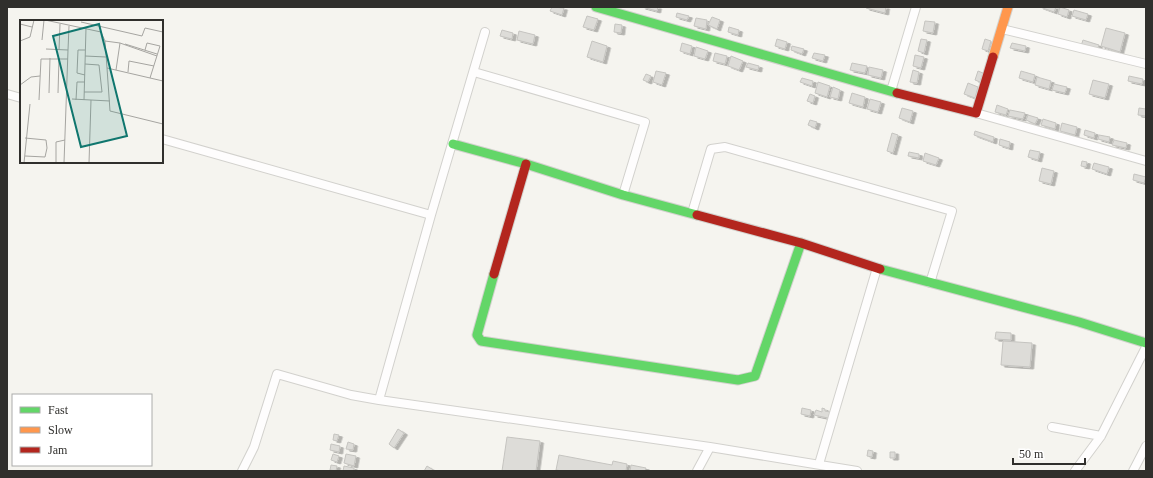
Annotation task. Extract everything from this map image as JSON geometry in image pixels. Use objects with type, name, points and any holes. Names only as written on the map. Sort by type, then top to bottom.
[{"type":"street","points":[[596,7],[891,91],[1146,161]]},
{"type":"street","points":[[891,91],[916,7]]},
{"type":"street","points":[[976,114],[1008,7]]},
{"type":"street","points":[[1002,29],[1146,64]]},
{"type":"street","points":[[379,400],[431,215],[485,32]]},
{"type":"street","points":[[474,72],[645,122],[623,195]]},
{"type":"street","points":[[7,94],[20,98]]},
{"type":"street","points":[[163,139],[431,215]]},
{"type":"street","points":[[453,144],[526,164],[623,195],[801,242],[877,268],[1079,322],[1146,343]]},
{"type":"street","points":[[692,214],[711,149],[725,147],[952,211],[930,283]]},
{"type":"street","points":[[526,164],[477,335],[481,341],[738,380],[755,376],[801,242]]},
{"type":"street","points":[[819,464],[877,268]]},
{"type":"street","points":[[1074,471],[1101,436],[1146,347]]},
{"type":"street","points":[[242,471],[254,447],[277,374],[379,400],[710,447],[857,471]]},
{"type":"street","points":[[1052,428],[1101,436]]},
{"type":"street","points":[[1133,471],[1146,446]]},
{"type":"street","points":[[697,471],[710,447]]},
{"type":"building","points":[[552,7],[564,8],[562,15],[550,11]]},
{"type":"building","points":[[642,7],[658,7],[657,11]]},
{"type":"building","points":[[866,7],[886,7],[885,13]]},
{"type":"building","points":[[1040,7],[1056,7],[1054,12]]},
{"type":"building","points":[[1060,7],[1069,10],[1067,17],[1058,14]]},
{"type":"building","points":[[1074,10],[1088,14],[1086,20],[1072,16]]},
{"type":"building","points":[[677,13],[689,16],[687,20],[676,17]]},
{"type":"building","points":[[587,16],[598,19],[594,30],[583,27]]},
{"type":"building","points":[[712,17],[720,20],[717,29],[708,25]]},
{"type":"building","points":[[696,18],[707,20],[706,29],[694,26]]},
{"type":"building","points":[[925,21],[935,22],[933,33],[923,31]]},
{"type":"building","points":[[615,24],[622,25],[621,33],[614,32]]},
{"type":"building","points":[[729,27],[739,30],[738,35],[728,32]]},
{"type":"building","points":[[1106,28],[1125,33],[1120,52],[1101,46]]},
{"type":"building","points":[[502,30],[513,33],[512,39],[500,36]]},
{"type":"building","points":[[519,31],[535,35],[533,44],[517,40]]},
{"type":"building","points":[[777,39],[787,42],[785,49],[775,46]]},
{"type":"building","points":[[921,39],[927,40],[924,53],[918,51]]},
{"type":"building","points":[[985,39],[991,41],[988,51],[982,49]]},
{"type":"building","points":[[1083,40],[1099,45],[1097,51],[1081,46]]},
{"type":"building","points":[[592,41],[607,46],[603,62],[587,57]]},
{"type":"building","points":[[682,43],[692,46],[690,54],[680,51]]},
{"type":"building","points":[[1012,43],[1026,46],[1025,51],[1010,48]]},
{"type":"building","points":[[792,46],[804,49],[802,54],[791,50]]},
{"type":"building","points":[[696,47],[708,51],[705,59],[694,56]]},
{"type":"building","points":[[715,53],[727,56],[725,64],[713,61]]},
{"type":"building","points":[[814,53],[825,55],[823,61],[812,58]]},
{"type":"building","points":[[915,55],[924,57],[921,68],[913,66]]},
{"type":"building","points":[[731,56],[743,61],[739,70],[728,66]]},
{"type":"building","points":[[748,63],[759,66],[758,70],[746,67]]},
{"type":"building","points":[[852,63],[867,66],[865,73],[850,70]]},
{"type":"building","points":[[869,67],[883,70],[881,78],[868,75]]},
{"type":"building","points":[[913,70],[919,72],[917,83],[910,82]]},
{"type":"building","points":[[656,71],[666,73],[662,85],[653,82]]},
{"type":"building","points":[[978,71],[983,73],[980,82],[975,80]]},
{"type":"building","points":[[1021,71],[1035,75],[1033,82],[1019,78]]},
{"type":"building","points":[[646,74],[651,76],[648,82],[643,80]]},
{"type":"building","points":[[1129,76],[1143,79],[1142,84],[1128,81]]},
{"type":"building","points":[[1037,77],[1051,81],[1049,89],[1035,85]]},
{"type":"building","points":[[802,78],[813,81],[812,86],[800,82]]},
{"type":"building","points":[[1093,80],[1109,84],[1105,98],[1089,94]]},
{"type":"building","points":[[818,82],[830,86],[827,97],[815,93]]},
{"type":"building","points":[[968,83],[978,87],[975,98],[964,94]]},
{"type":"building","points":[[1054,84],[1067,87],[1065,93],[1052,90]]},
{"type":"building","points":[[833,87],[840,90],[838,99],[830,97]]},
{"type":"building","points":[[852,93],[865,97],[863,107],[849,103]]},
{"type":"building","points":[[810,94],[815,96],[813,103],[807,101]]},
{"type":"building","points":[[870,99],[881,102],[878,112],[867,109]]},
{"type":"building","points":[[997,105],[1008,109],[1006,115],[995,112]]},
{"type":"building","points":[[902,108],[913,111],[910,122],[899,118]]},
{"type":"building","points":[[1139,108],[1146,109],[1146,116],[1138,115]]},
{"type":"building","points":[[1010,110],[1025,113],[1023,119],[1008,116]]},
{"type":"building","points":[[1028,115],[1038,118],[1035,124],[1026,120]]},
{"type":"building","points":[[1043,119],[1056,123],[1055,129],[1041,125]]},
{"type":"building","points":[[810,120],[817,122],[815,128],[808,125]]},
{"type":"building","points":[[1062,123],[1077,127],[1075,135],[1060,131]]},
{"type":"building","points":[[1085,130],[1095,133],[1094,138],[1084,135]]},
{"type":"building","points":[[975,131],[994,137],[993,142],[974,135]]},
{"type":"building","points":[[892,133],[898,135],[893,153],[887,151]]},
{"type":"building","points":[[1099,135],[1110,137],[1109,142],[1098,139]]},
{"type":"building","points":[[1000,139],[1010,142],[1009,148],[999,145]]},
{"type":"building","points":[[1114,140],[1127,143],[1126,148],[1112,145]]},
{"type":"building","points":[[1030,150],[1040,152],[1038,160],[1028,157]]},
{"type":"building","points":[[909,152],[919,154],[919,158],[908,156]]},
{"type":"building","points":[[925,153],[939,158],[936,165],[923,161]]},
{"type":"building","points":[[1082,161],[1087,162],[1086,167],[1081,166]]},
{"type":"building","points":[[1094,163],[1109,167],[1107,174],[1092,169]]},
{"type":"building","points":[[1042,168],[1054,171],[1051,184],[1039,181]]},
{"type":"building","points":[[1134,174],[1146,177],[1144,183],[1133,180]]},
{"type":"building","points":[[996,332],[1011,333],[1011,340],[995,339]]},
{"type":"building","points":[[1003,341],[1032,343],[1030,367],[1001,365]]},
{"type":"building","points":[[802,408],[811,410],[810,416],[801,414]]},
{"type":"building","points":[[822,408],[825,409],[825,411],[830,412],[828,418],[814,415],[816,410],[822,412]]},
{"type":"building","points":[[398,429],[404,433],[394,448],[389,444]]},
{"type":"building","points":[[334,434],[339,435],[337,441],[333,440]]},
{"type":"building","points":[[507,437],[540,441],[536,471],[502,471]]},
{"type":"building","points":[[348,442],[354,444],[353,450],[346,449]]},
{"type":"building","points":[[331,444],[340,446],[339,452],[330,450]]},
{"type":"building","points":[[868,450],[873,451],[872,457],[867,456]]},
{"type":"building","points":[[890,452],[895,452],[895,458],[890,458]]},
{"type":"building","points":[[333,454],[339,456],[337,462],[331,460]]},
{"type":"building","points":[[346,454],[356,456],[354,466],[344,463]]},
{"type":"building","points":[[559,455],[612,465],[613,461],[627,464],[626,471],[556,470]]},
{"type":"building","points":[[331,465],[337,466],[336,471],[330,470]]},
{"type":"building","points":[[631,465],[646,468],[645,471],[630,471]]},
{"type":"building","points":[[344,466],[354,468],[354,471],[343,471]]},
{"type":"building","points":[[427,466],[435,471],[424,471]]},
{"type":"traffic: fast","points":[[596,7],[897,93]]},
{"type":"traffic: fast","points":[[453,144],[526,164],[623,195],[697,215]]},
{"type":"traffic: fast","points":[[494,274],[477,335],[481,341],[738,380],[755,376],[801,243]]},
{"type":"traffic: fast","points":[[880,269],[1079,322],[1146,343]]},
{"type":"traffic: slow","points":[[993,57],[1008,7]]},
{"type":"traffic: jam","points":[[897,93],[976,113],[993,57]]},
{"type":"traffic: jam","points":[[494,274],[526,164]]},
{"type":"traffic: jam","points":[[697,215],[801,243],[880,269]]}]
